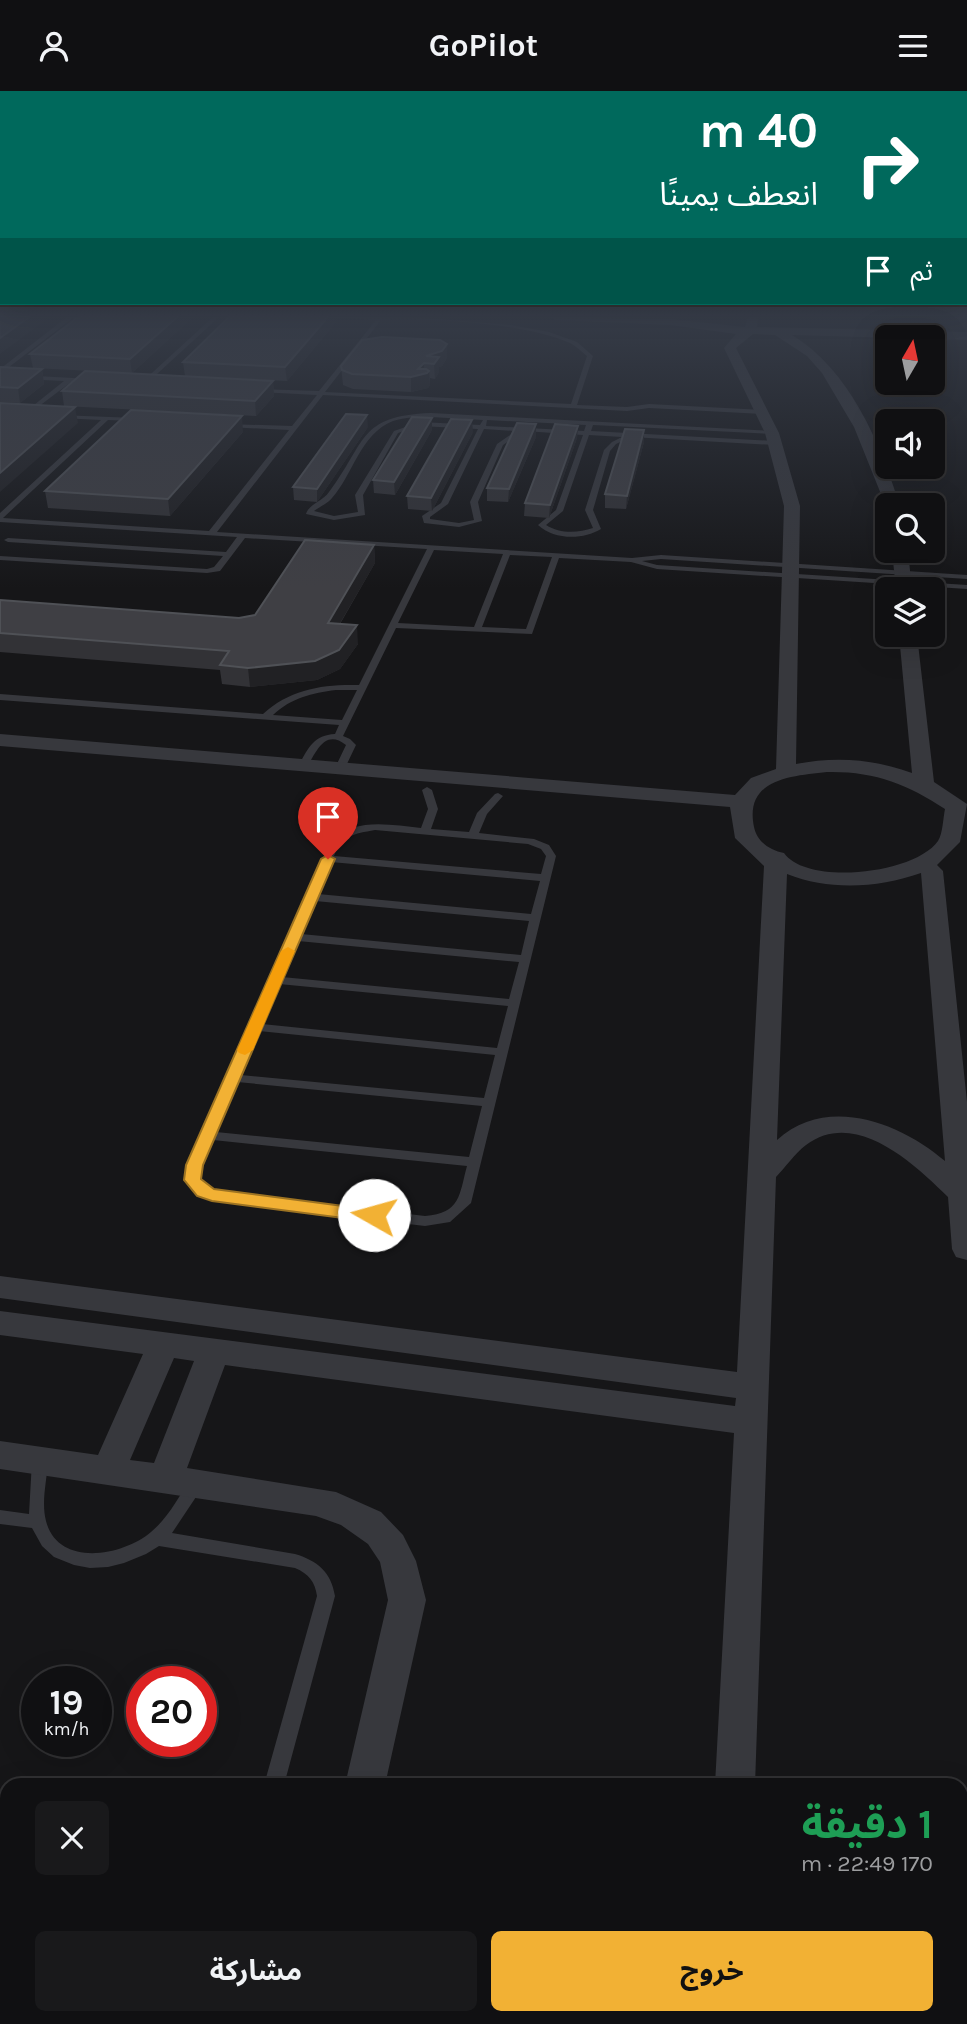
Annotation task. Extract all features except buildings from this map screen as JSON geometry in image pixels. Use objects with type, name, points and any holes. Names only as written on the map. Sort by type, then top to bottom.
[{"type":"street","points":[[761,407],[774,438],[792,506],[786,771]]},
{"type":"street","points":[[848,407],[865,436],[888,493]]},
{"type":"street","points":[[909,647],[924,785]]},
{"type":"street","points":[[0,740],[340,768],[740,809]]},
{"type":"street","points":[[0,754],[498,796],[740,809]]},
{"type":"street","points":[[819,766],[855,767],[892,773],[924,785],[962,810],[967,837],[964,850],[949,862],[932,871],[904,879],[860,880],[804,870],[776,858],[757,845],[744,831],[740,809],[758,784],[786,771],[819,766]]},
{"type":"street","points":[[736,1778],[776,858]]},
{"type":"street","points":[[932,871],[967,1249]]},
{"type":"street","points":[[764,1174],[795,1139],[812,1130],[857,1126],[881,1131],[902,1140],[920,1153],[962,1194]]},
{"type":"street","points":[[0,1287],[753,1387]]},
{"type":"street","points":[[0,1323],[751,1422]]},
{"type":"street","points":[[108,1470],[163,1346]]},
{"type":"street","points":[[181,1481],[214,1352]]},
{"type":"street","points":[[0,1455],[341,1507],[364,1518],[383,1534],[397,1553],[405,1576],[407,1600],[367,1778]]},
{"type":"lane","points":[[26,414],[35,407]]},
{"type":"lane","points":[[211,534],[310,407]]},
{"type":"lane","points":[[595,407],[627,409],[659,415],[764,414]]},
{"type":"lane","points":[[13,414],[40,415]]},
{"type":"lane","points":[[774,438],[588,427],[526,428],[485,421],[413,415],[378,424],[329,497],[309,512],[334,518],[362,513],[357,502],[359,495],[400,429],[428,423],[485,421],[531,420],[588,427],[634,434],[774,438]]},
{"type":"lane","points":[[53,416],[147,420]]},
{"type":"lane","points":[[0,519],[107,418]]},
{"type":"lane","points":[[485,421],[446,501],[426,516],[427,521],[458,525],[478,521],[473,509],[474,502],[500,444],[507,437],[526,428],[531,420]]},
{"type":"lane","points":[[214,424],[293,428]]},
{"type":"lane","points":[[588,427],[559,511],[542,525],[549,530],[577,533],[597,529],[589,510],[607,450],[619,440],[634,434]]},
{"type":"lane","points":[[0,519],[632,560],[657,567],[792,570],[875,579]]},
{"type":"lane","points":[[0,548],[27,522]]},
{"type":"lane","points":[[0,558],[207,571],[217,569],[242,536]]},
{"type":"lane","points":[[8,540],[228,554]]},
{"type":"lane","points":[[338,737],[431,548]]},
{"type":"lane","points":[[477,630],[507,552]]},
{"type":"lane","points":[[394,625],[529,632],[556,555]]},
{"type":"lane","points":[[945,578],[967,576]]},
{"type":"lane","points":[[945,585],[967,587]]},
{"type":"lane","points":[[265,717],[278,705],[303,693],[337,687],[363,688]]},
{"type":"lane","points":[[0,697],[345,723]]},
{"type":"lane","points":[[304,765],[316,742],[338,737],[348,740],[351,745],[340,768]]},
{"type":"lane","points":[[425,832],[433,809],[427,790]]},
{"type":"lane","points":[[473,836],[482,813],[498,796]]},
{"type":"lane","points":[[358,828],[473,836],[530,841],[545,847],[551,856],[475,1162],[460,1210],[444,1219],[425,1221],[222,1197],[203,1192],[192,1180],[192,1173],[338,838],[358,828]]},
{"type":"lane","points":[[328,859],[547,878]]},
{"type":"lane","points":[[312,897],[536,918]]},
{"type":"lane","points":[[294,937],[526,959]]},
{"type":"lane","points":[[275,980],[515,1003]]},
{"type":"lane","points":[[255,1027],[503,1052]]},
{"type":"lane","points":[[233,1078],[489,1103]]},
{"type":"lane","points":[[208,1135],[475,1162]]},
{"type":"lane","points":[[40,1461],[38,1522],[43,1536],[54,1547],[85,1561],[123,1556],[157,1538],[295,1561],[314,1569],[321,1577],[326,1596],[276,1778]]},
{"type":"lane","points":[[157,1538],[181,1481]]},
{"type":"lane","points":[[0,1517],[38,1522]]},
{"type":"slow traffic","points":[[245,1050],[288,951]]},
{"type":"route","points":[[328,859],[195,1165],[192,1180],[203,1192],[222,1197],[374,1215]]}]
